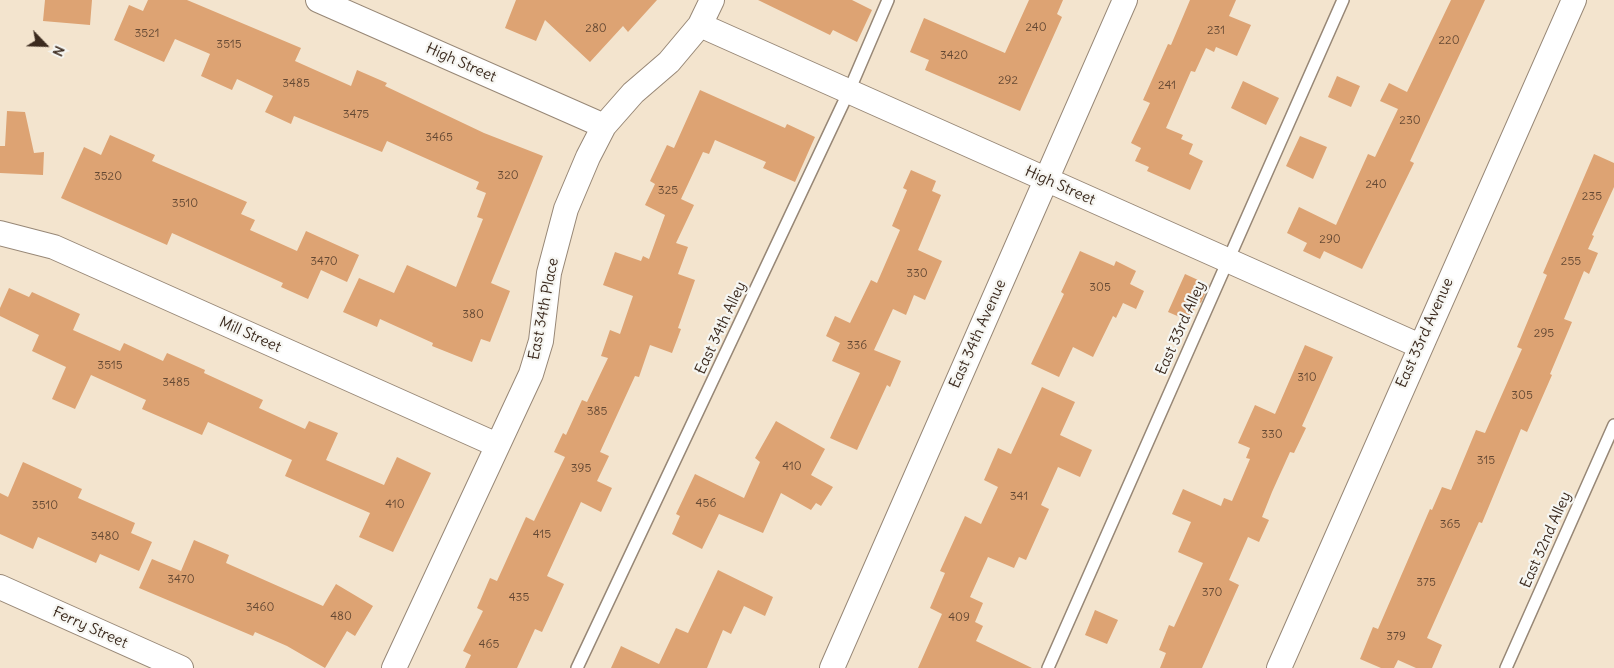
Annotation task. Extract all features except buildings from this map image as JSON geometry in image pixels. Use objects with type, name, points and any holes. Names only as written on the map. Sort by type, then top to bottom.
[{"type":"street","name":"High Street","points":[[318,0],[604,126]]},
{"type":"street","name":"East 34th Place","points":[[394,668],[531,374],[541,342],[549,273],[566,209],[588,157],[604,126],[633,93],[669,62],[700,25],[712,0]]},
{"type":"street","name":"East 34th Avenue","points":[[832,668],[1125,0]]},
{"type":"street","name":"East 33rd Avenue","points":[[1279,668],[1574,0]]},
{"type":"street","name":"High Street","points":[[700,25],[1420,346]]},
{"type":"street","name":"Mill Street","points":[[0,233],[54,247],[497,445]]},
{"type":"street","name":"Ferry Street","points":[[0,587],[181,668]]},
{"type":"lane","name":"East 34th Alley","points":[[577,668],[849,91],[888,0]]},
{"type":"lane","name":"East 33rd Alley","points":[[1048,668],[1343,0]]},
{"type":"lane","name":"East 32nd Alley","points":[[1506,668],[1614,424]]}]
